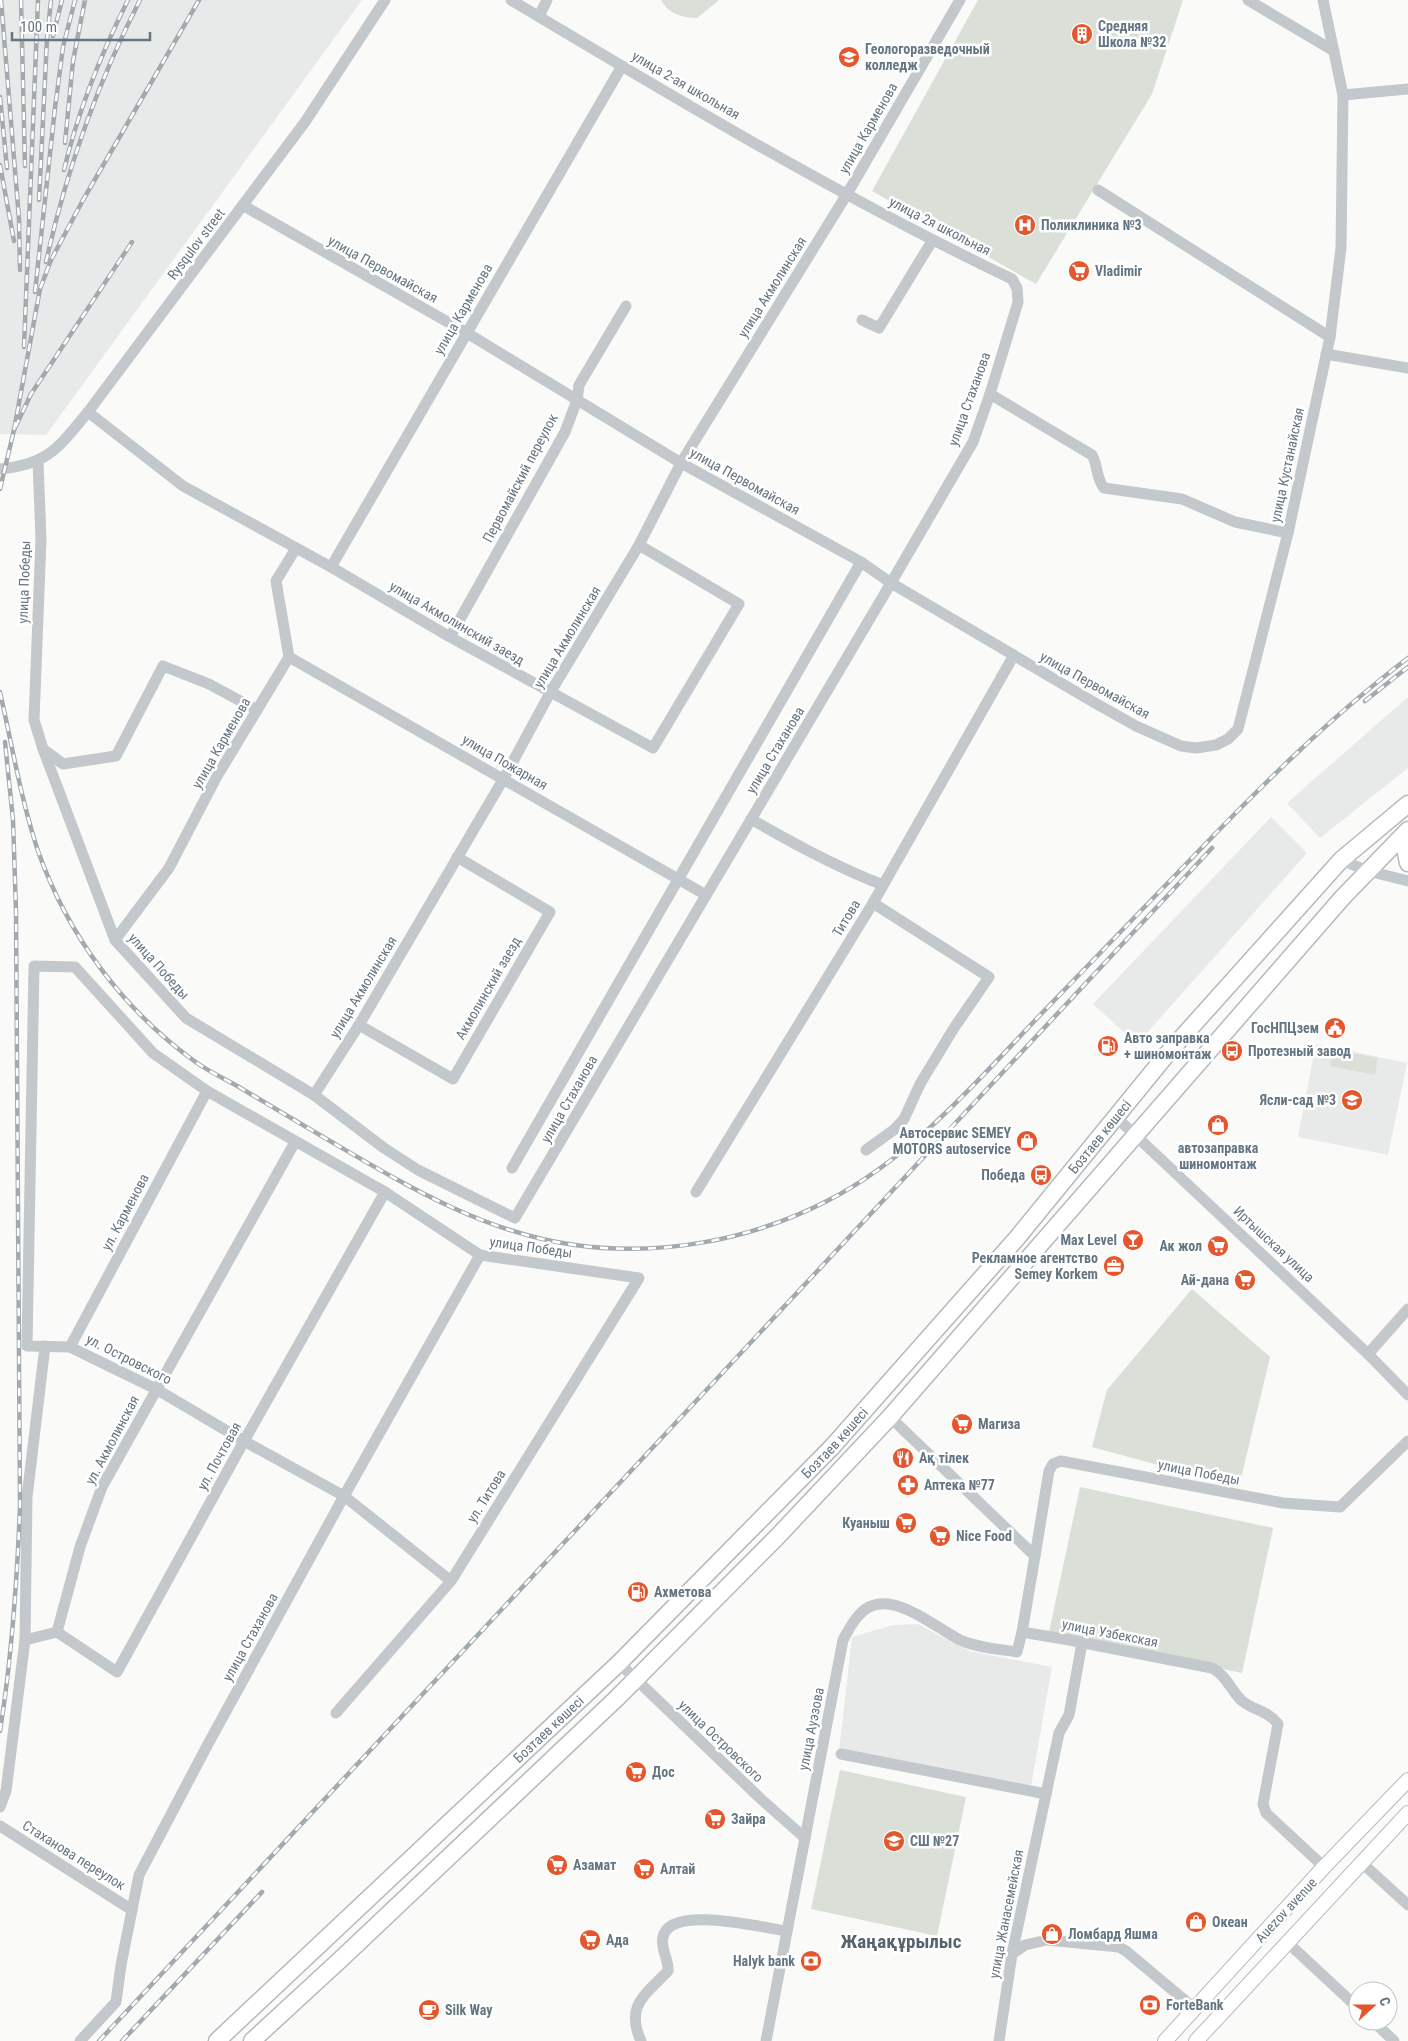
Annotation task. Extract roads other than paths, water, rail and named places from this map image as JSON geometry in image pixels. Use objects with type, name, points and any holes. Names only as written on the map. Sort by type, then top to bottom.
[{"type":"highway","name":"Бозтаев көшесі","points":[[217,2041],[619,1663],[832,1447],[1017,1238],[1117,1118],[1168,1053],[1341,860],[1408,804]]},
{"type":"highway","name":"Бозтаев көшесі","points":[[252,2041],[636,1679],[778,1536],[890,1417],[1343,897],[1408,830]]},
{"type":"highway","points":[[1408,835],[1405,848],[1408,863]]},
{"type":"main road","name":"Auezov avenue","points":[[1165,2041],[1324,1867],[1408,1780]]},
{"type":"main road","name":"Auezov avenue","points":[[1196,2041],[1408,1813]]},
{"type":"street","name":"Rysqulov street","points":[[0,469],[38,462],[57,448],[88,412],[305,122],[385,0]]},
{"type":"street","name":"улица 2-ая школьная","points":[[511,0],[622,66],[847,194]]},
{"type":"street","points":[[539,16],[547,0]]},
{"type":"street","name":"улица Карменова","points":[[847,194],[960,0]]},
{"type":"street","points":[[1248,0],[1334,51]]},
{"type":"street","name":"улица Кустанайская","points":[[1238,729],[1288,533],[1330,337],[1341,248],[1343,95],[1323,0]]},
{"type":"street","name":"улица Карменова","points":[[331,567],[622,66]]},
{"type":"street","points":[[1343,95],[1408,89]]},
{"type":"street","points":[[1098,190],[1330,337]]},
{"type":"street","name":"улица 2я школьная","points":[[847,194],[932,241],[1012,279],[1017,288]]},
{"type":"street","name":"улица Акмолинская","points":[[314,1095],[359,1025],[504,778],[550,693],[639,545],[681,463],[847,194]]},
{"type":"street","name":"улица Первомайская","points":[[244,206],[467,332],[681,463],[861,562],[892,583],[1136,726],[1181,746],[1196,748],[1216,745],[1228,739],[1238,729]]},
{"type":"street","points":[[862,320],[879,328],[932,241]]},
{"type":"street","name":"улица Стаханова","points":[[520,1212],[892,583],[973,442],[1018,302],[1017,288]]},
{"type":"street","name":"Первомайский переулок","points":[[450,637],[565,432],[577,400],[580,385],[626,306]]},
{"type":"street","points":[[1326,354],[1408,368]]},
{"type":"street","points":[[990,394],[1092,455],[1096,460],[1100,484],[1104,488],[1182,498],[1235,522],[1288,533]]},
{"type":"street","name":"улица Акмолинский заезд","points":[[88,412],[184,486],[331,567],[550,693],[653,748],[739,604],[639,545]]},
{"type":"street","name":"улица Победы","points":[[38,462],[41,539],[34,720],[42,749],[115,940],[186,1018],[314,1095],[384,1148],[418,1170],[512,1218],[520,1212]]},
{"type":"street","points":[[289,657],[276,581],[296,548]]},
{"type":"street","points":[[512,1168],[861,562]]},
{"type":"street","name":"Титова","points":[[696,1192],[883,885],[1014,655]]},
{"type":"street","name":"улица Карменова","points":[[115,940],[169,868],[216,778],[289,657]]},
{"type":"street","name":"улица Пожарная","points":[[289,657],[678,877],[706,895]]},
{"type":"street","points":[[42,749],[62,764],[116,756],[163,666],[209,684],[257,710]]},
{"type":"street","points":[[751,819],[821,858],[883,885]]},
{"type":"street","name":"Акмолинский заезд","points":[[359,1025],[453,1079],[550,912],[457,857]]},
{"type":"street","points":[[1341,860],[1368,871],[1408,881]]},
{"type":"street","points":[[866,1150],[895,1129],[904,1119],[920,1084],[989,976],[872,903]]},
{"type":"street","name":"улица Победы","points":[[34,966],[75,968],[153,1053],[207,1091],[385,1192],[480,1255],[639,1278]]},
{"type":"street","name":"ул. Островского","points":[[34,966],[27,1346],[70,1346],[156,1389],[244,1441],[344,1496],[451,1581]]},
{"type":"street","name":"ул. Карменова","points":[[70,1346],[207,1091]]},
{"type":"street","name":"Иртышская улица","points":[[1117,1118],[1368,1354],[1408,1395]]},
{"type":"street","name":"ул. Акмолинская","points":[[57,1632],[80,1547],[102,1487],[295,1142]]},
{"type":"street","name":"ул. Почтовая","points":[[57,1632],[117,1672],[244,1441],[385,1192]]},
{"type":"street","name":"улица Стаханова","points":[[80,2041],[116,2002],[121,1965],[139,1875],[208,1744],[344,1496],[480,1255]]},
{"type":"street","name":"ул. Титова","points":[[336,1713],[451,1581],[639,1278]]},
{"type":"street","points":[[1368,1354],[1408,1309]]},
{"type":"street","points":[[0,1807],[6,1791],[26,1640],[27,1497],[45,1346]]},
{"type":"street","points":[[890,1417],[1035,1556],[1022,1632]]},
{"type":"street","name":"улица Победы","points":[[1035,1556],[1049,1471],[1053,1464],[1060,1460],[1283,1503],[1340,1508],[1408,1441]]},
{"type":"street","name":"улица Ауэзова","points":[[766,2041],[843,1640],[861,1614],[869,1607],[885,1603],[900,1606],[962,1641],[982,1647],[1017,1652],[1022,1632]]},
{"type":"street","points":[[26,1640],[57,1632]]},
{"type":"street","name":"улица Узбекская","points":[[1022,1632],[1212,1668],[1221,1672],[1242,1701],[1273,1718],[1278,1724],[1263,1804],[1266,1813],[1324,1867]]},
{"type":"street","name":"улица Жанасемейская","points":[[999,2041],[1012,1954],[1059,1733],[1069,1716],[1082,1643]]},
{"type":"street","name":"улица Островского","points":[[619,1663],[762,1800],[805,1838]]},
{"type":"street","points":[[842,1754],[1046,1794]]},
{"type":"street","name":"Стаханова переулок","points":[[0,1826],[132,1910]]},
{"type":"street","points":[[1361,1862],[1408,1905]]},
{"type":"street","points":[[641,2041],[634,2021],[638,2002],[668,1971],[668,1962],[663,1948],[662,1936],[668,1927],[678,1921],[709,1919],[787,1931]]},
{"type":"street","points":[[1012,1954],[1025,1945],[1047,1940],[1119,1947],[1194,2008]]},
{"type":"street","points":[[1288,1942],[1348,1999]]},
{"type":"street","points":[[1384,2031],[1394,2041]]},
{"type":"railway","points":[[1,0],[19,219],[20,270]]},
{"type":"railway","points":[[21,0],[25,166]]},
{"type":"railway","points":[[24,347],[38,0]]},
{"type":"railway","points":[[39,200],[47,39],[51,0]]},
{"type":"railway","points":[[53,36],[62,0]]},
{"type":"railway","points":[[35,292],[63,47],[75,0]]},
{"type":"railway","points":[[65,143],[73,61],[85,0]]},
{"type":"railway","points":[[64,170],[76,126],[91,83],[128,0]]},
{"type":"railway","points":[[46,262],[73,161],[110,63],[140,0]]},
{"type":"railway","points":[[14,430],[40,289],[51,260],[83,200],[199,0]]},
{"type":"railway","points":[[0,97],[7,168]]},
{"type":"railway","points":[[0,165],[14,241]]},
{"type":"railway","points":[[0,489],[14,430],[31,394],[132,242]]},
{"type":"railway","points":[[0,692],[17,772],[38,851],[65,913],[101,969],[146,1020],[170,1042],[197,1063],[388,1175],[478,1219],[542,1239],[575,1245],[640,1249],[705,1242],[768,1226],[798,1215],[827,1201],[887,1163],[916,1140],[969,1090],[1268,780],[1322,729],[1408,658]]},
{"type":"railway","points":[[1365,701],[1408,667]]},
{"type":"railway","points":[[0,1731],[8,1675],[20,1507],[16,911],[13,820],[5,742]]},
{"type":"railway","points":[[99,2041],[1212,848]]},
{"type":"railway","points":[[122,2041],[262,1892]]},
{"type":"place","name":"Средняя Школа №32","points":[[1082,34]]},
{"type":"place","name":"Геологоразведочный колледж","points":[[849,57]]},
{"type":"place","name":"Поликлиника №3","points":[[1025,225]]},
{"type":"place","name":"Vladimir","points":[[1079,271]]},
{"type":"place","name":"ГосНПЦзем","points":[[1335,1028]]},
{"type":"place","name":"Авто заправка + шиномонтаж","points":[[1108,1046]]},
{"type":"place","name":"Протезный завод","points":[[1232,1051]]},
{"type":"place","name":"Ясли-сад №3","points":[[1352,1100]]},
{"type":"place","name":"автозаправка шиномонтаж","points":[[1218,1125]]},
{"type":"place","name":"Автосервис SEMEY MOTORS autoservice","points":[[1027,1141]]},
{"type":"place","name":"Победа","points":[[1041,1175]]},
{"type":"place","name":"Max Level","points":[[1133,1240]]},
{"type":"place","name":"Ак жол","points":[[1218,1246]]},
{"type":"place","name":"Рекламное агентство Semey Korkem","points":[[1114,1266]]},
{"type":"place","name":"Ай-дана","points":[[1245,1280]]},
{"type":"place","name":"Магиза","points":[[962,1424]]},
{"type":"place","name":"Ақ тілек","points":[[903,1458]]},
{"type":"place","name":"Аптека №77","points":[[908,1485]]},
{"type":"place","name":"Куаныш","points":[[906,1523]]},
{"type":"place","name":"Nice Food","points":[[940,1536]]},
{"type":"place","name":"Ахметова","points":[[638,1592]]},
{"type":"place","name":"Дос","points":[[636,1772]]},
{"type":"place","name":"Зайра","points":[[715,1819]]},
{"type":"place","name":"СШ №27","points":[[894,1841]]},
{"type":"place","name":"Азамат","points":[[557,1865]]},
{"type":"place","name":"Алтай","points":[[644,1869]]},
{"type":"place","name":"Океан","points":[[1196,1922]]},
{"type":"place","name":"Ломбард Яшма","points":[[1052,1934]]},
{"type":"place","name":"Ада","points":[[590,1940]]},
{"type":"place","name":"Halyk bank","points":[[811,1961]]},
{"type":"place","name":"ForteBank","points":[[1150,2005]]},
{"type":"place","name":"Silk Way","points":[[429,2010]]},
{"type":"district","name":"Жаңақұрылыс","points":[[901,1941]]}]
